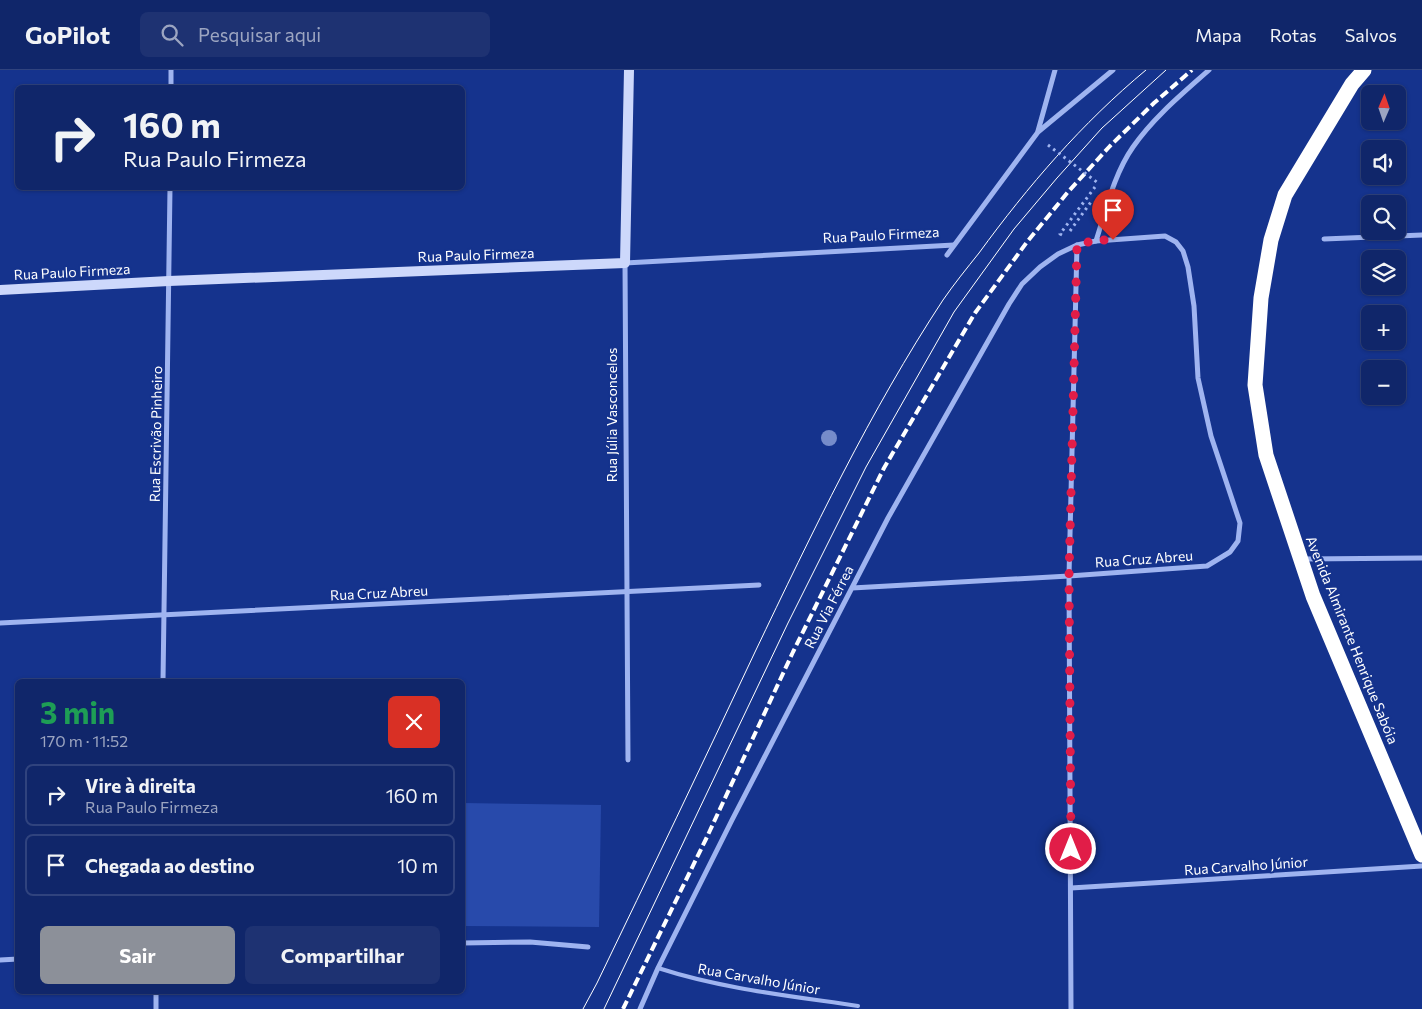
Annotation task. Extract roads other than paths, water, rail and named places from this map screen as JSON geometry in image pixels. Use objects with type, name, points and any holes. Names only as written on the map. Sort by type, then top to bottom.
[{"type":"highway","name":"Avenida Almirante Henrique Sabóia","points":[[1364,70],[1352,84],[1284,195],[1271,240],[1261,298],[1255,385],[1266,455],[1313,596],[1422,855]]},
{"type":"street","points":[[171,70],[171,85]]},
{"type":"street","name":"Rua Júlia Vasconcelos","points":[[628,760],[625,263],[629,70]]},
{"type":"street","points":[[1038,132],[1055,70]]},
{"type":"street","points":[[948,255],[1038,132],[1112,70]]},
{"type":"street","points":[[1071,1009],[1069,576],[1077,245],[1096,240],[1117,177],[1132,148],[1173,101],[1209,70]]},
{"type":"street","name":"Rua Escrivão Pinheiro","points":[[163,679],[170,190]]},
{"type":"street","points":[[1324,239],[1422,235]]},
{"type":"street","name":"Rua Cruz Abreu","points":[[852,588],[1207,566],[1230,552],[1238,541],[1240,523],[1211,436],[1198,378],[1194,306],[1188,267],[1183,251],[1176,242],[1165,236],[1096,240]]},
{"type":"street","name":"Rua Paulo Firmeza","points":[[0,290],[169,281],[625,263],[954,245]]},
{"type":"street","name":"Rua Via Férrea","points":[[640,1009],[658,968],[888,518],[1009,304],[1022,284],[1040,267],[1058,254],[1077,245]]},
{"type":"street","points":[[1300,559],[1422,558]]},
{"type":"street","name":"Rua Cruz Abreu","points":[[0,623],[759,584]]},
{"type":"street","name":"Rua Carvalho Júnior","points":[[1071,888],[1422,866]]},
{"type":"street","points":[[465,942],[530,942],[588,947]]},
{"type":"street","points":[[0,960],[15,959]]},
{"type":"street","points":[[156,994],[156,1009]]},
{"type":"lane","name":"Rua Carvalho Júnior","points":[[658,968],[694,979],[739,989],[858,1006]]},
{"type":"tram line","points":[[583,1009],[820,518],[866,429],[916,342],[943,300],[1036,180],[1078,134],[1122,90],[1146,70]]},
{"type":"tram line","points":[[604,1009],[788,623],[866,467],[954,312],[1014,229],[1057,178],[1102,128],[1166,70]]},
{"type":"railway","points":[[623,1009],[706,839],[793,652],[884,468],[975,313],[1027,242],[1068,192],[1110,146],[1154,103],[1192,70]]}]
